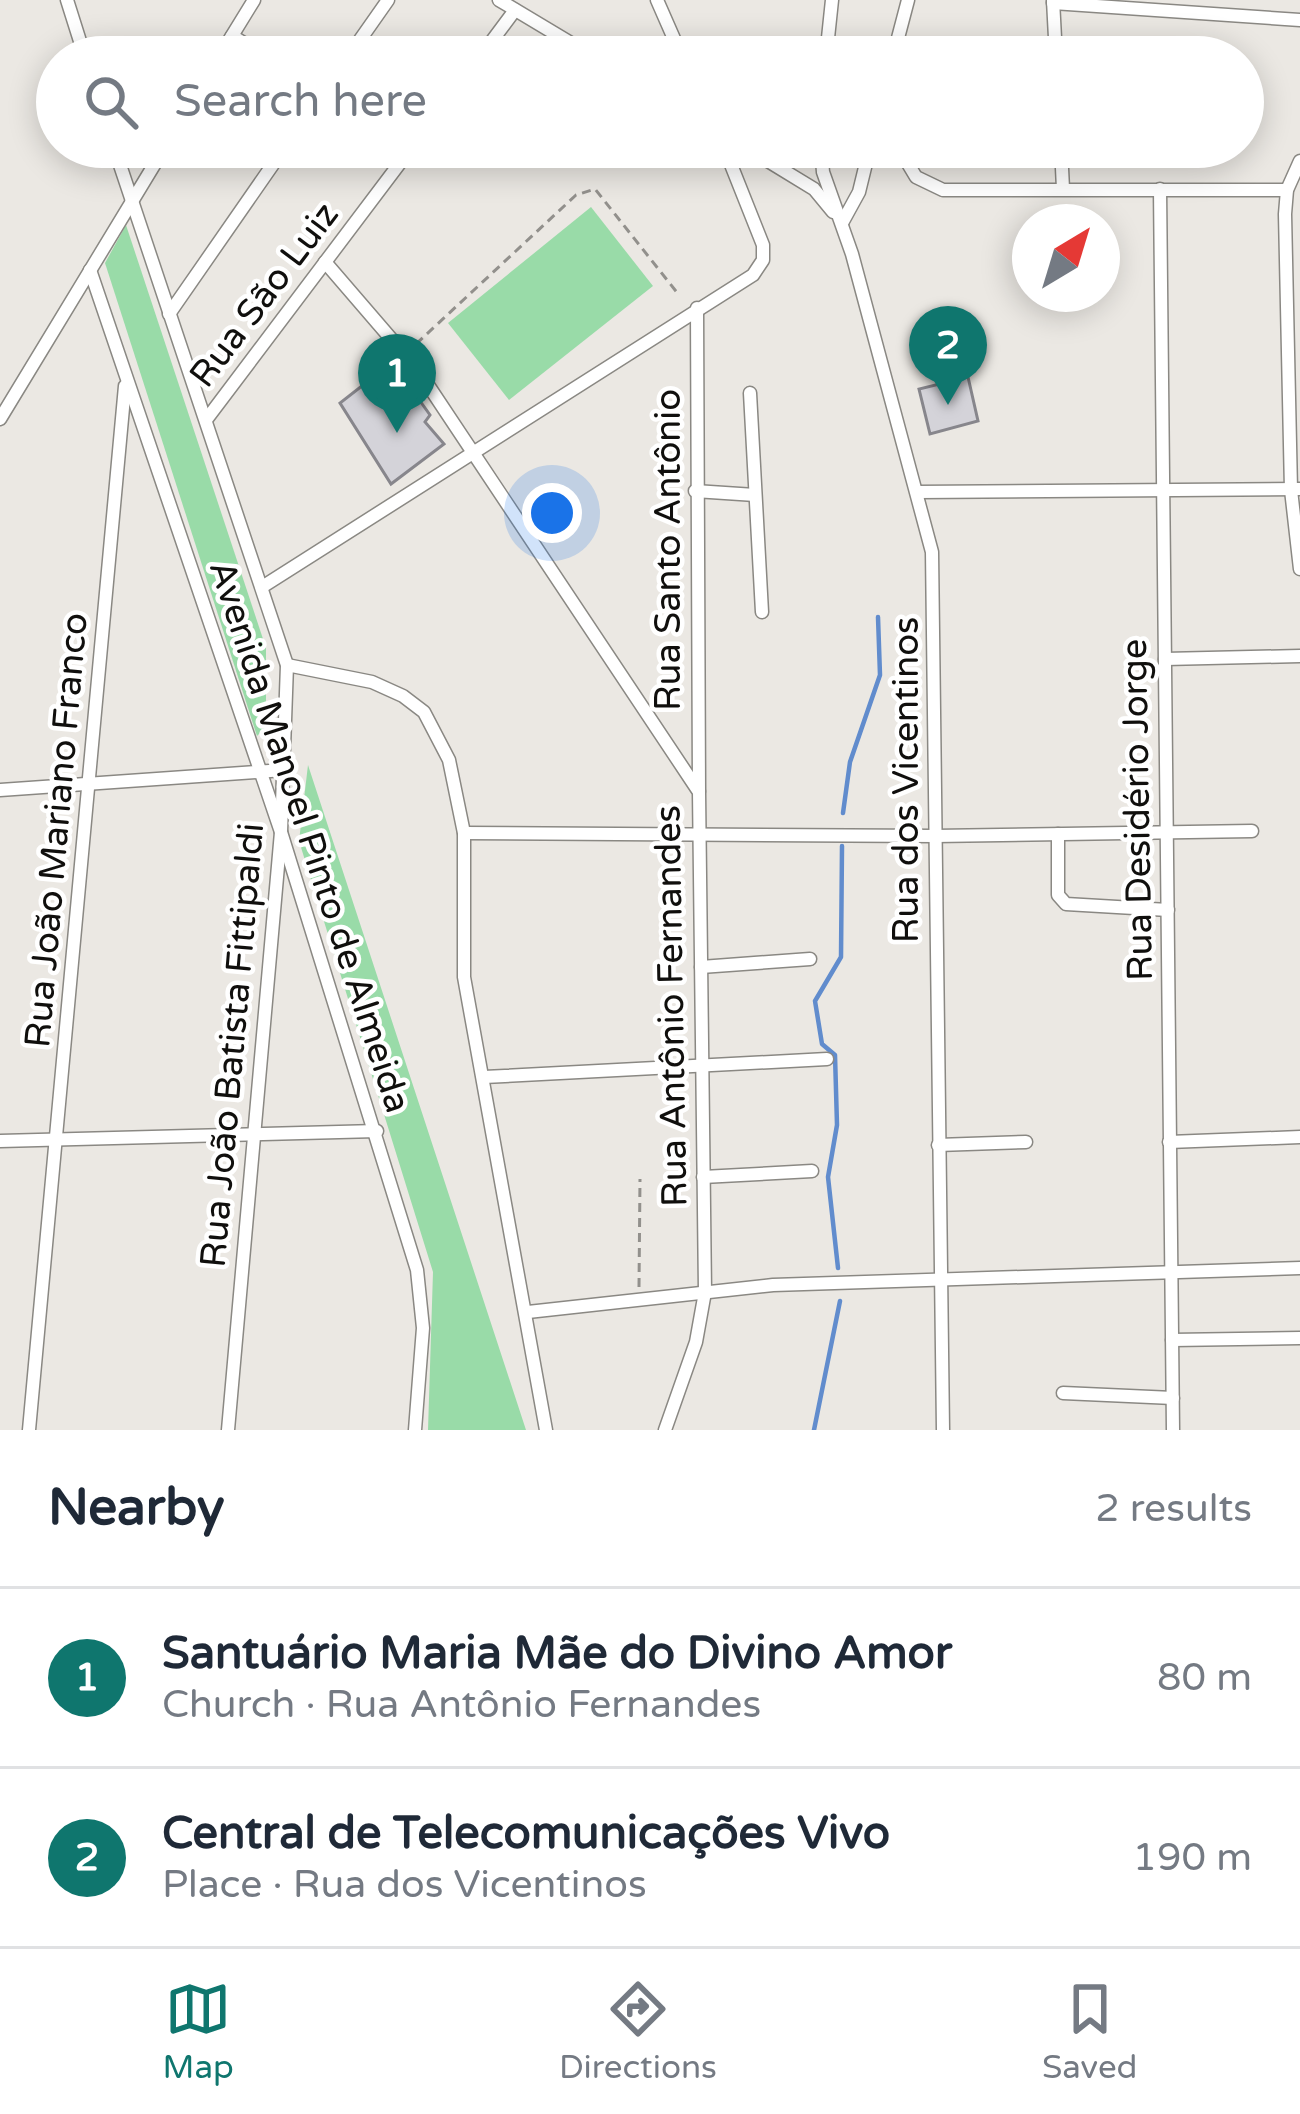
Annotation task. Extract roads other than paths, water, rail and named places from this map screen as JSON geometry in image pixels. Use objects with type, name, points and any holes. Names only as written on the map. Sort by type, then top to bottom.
[{"type":"street","points":[[232,36],[254,0]]},
{"type":"street","points":[[363,36],[388,0]]},
{"type":"street","points":[[499,0],[559,36]]},
{"type":"street","points":[[657,0],[673,36]]},
{"type":"street","points":[[828,36],[832,0]]},
{"type":"street","points":[[899,36],[908,0]]},
{"type":"street","points":[[70,2],[79,36]]},
{"type":"street","points":[[1055,36],[1053,2],[1300,20]]},
{"type":"street","points":[[496,36],[515,10]]},
{"type":"street","points":[[1300,161],[1287,190],[1300,569]]},
{"type":"street","name":"Rua João Batista Fittipaldi","points":[[120,168],[287,665],[281,832],[228,1430]]},
{"type":"street","points":[[0,419],[152,168]]},
{"type":"street","points":[[169,314],[270,168]]},
{"type":"street","name":"Rua São Luiz","points":[[206,420],[396,168]]},
{"type":"street","points":[[262,587],[753,275],[763,260],[763,245],[732,168]]},
{"type":"street","points":[[780,168],[814,188],[842,223],[859,192],[865,168]]},
{"type":"street","name":"Rua dos Vicentinos","points":[[823,168],[932,552],[943,1430]]},
{"type":"street","points":[[914,168],[930,188],[1287,190]]},
{"type":"street","points":[[1062,168],[1063,189]]},
{"type":"street","name":"Rua Desidério Jorge","points":[[1160,188],[1173,1430]]},
{"type":"street","name":"Rua Antônio Fernandes","points":[[325,262],[406,354],[699,792],[705,1292],[696,1342],[665,1430]]},
{"type":"street","name":"Avenida Manoel Pinto de Almeida","points":[[90,270],[281,832],[417,1270],[423,1328],[415,1430]]},
{"type":"street","name":"Rua Santo Antônio","points":[[697,308],[699,792]]},
{"type":"street","name":"Rua João Mariano Franco","points":[[29,1430],[125,379]]},
{"type":"street","points":[[750,393],[762,612]]},
{"type":"street","points":[[918,492],[1295,490]]},
{"type":"street","points":[[695,491],[755,495]]},
{"type":"street","points":[[1165,659],[1300,656]]},
{"type":"street","points":[[287,665],[372,682],[424,712],[448,760],[464,833],[464,977],[546,1430]]},
{"type":"street","points":[[0,790],[284,770]]},
{"type":"street","points":[[464,833],[935,836],[1252,830]]},
{"type":"street","points":[[1058,834],[1058,895],[1066,904],[1168,910]]},
{"type":"street","points":[[701,967],[810,959]]},
{"type":"street","points":[[484,1077],[827,1059]]},
{"type":"street","points":[[0,1142],[377,1131]]},
{"type":"street","points":[[1169,1142],[1300,1137]]},
{"type":"street","points":[[938,1144],[1026,1142]]},
{"type":"street","points":[[703,1177],[812,1171]]},
{"type":"street","points":[[528,1312],[705,1292],[942,1278],[1300,1268]]},
{"type":"street","points":[[1172,1340],[1300,1338]]},
{"type":"street","points":[[1063,1394],[1173,1398]]},
{"type":"street","points":[[943,1430],[959,1430]]},
{"type":"waterway","points":[[843,813],[850,762],[880,675],[878,617]]},
{"type":"waterway","points":[[838,1268],[828,1177],[837,1125],[835,1055],[822,1044],[815,1001],[841,957],[842,846]]},
{"type":"waterway","points":[[814,1430],[840,1301]]},
{"type":"place","name":"Central de Telecomunicações Vivo","points":[[948,405]]},
{"type":"place","name":"Santuário Maria Mãe do Divino Amor","points":[[397,433]]}]
